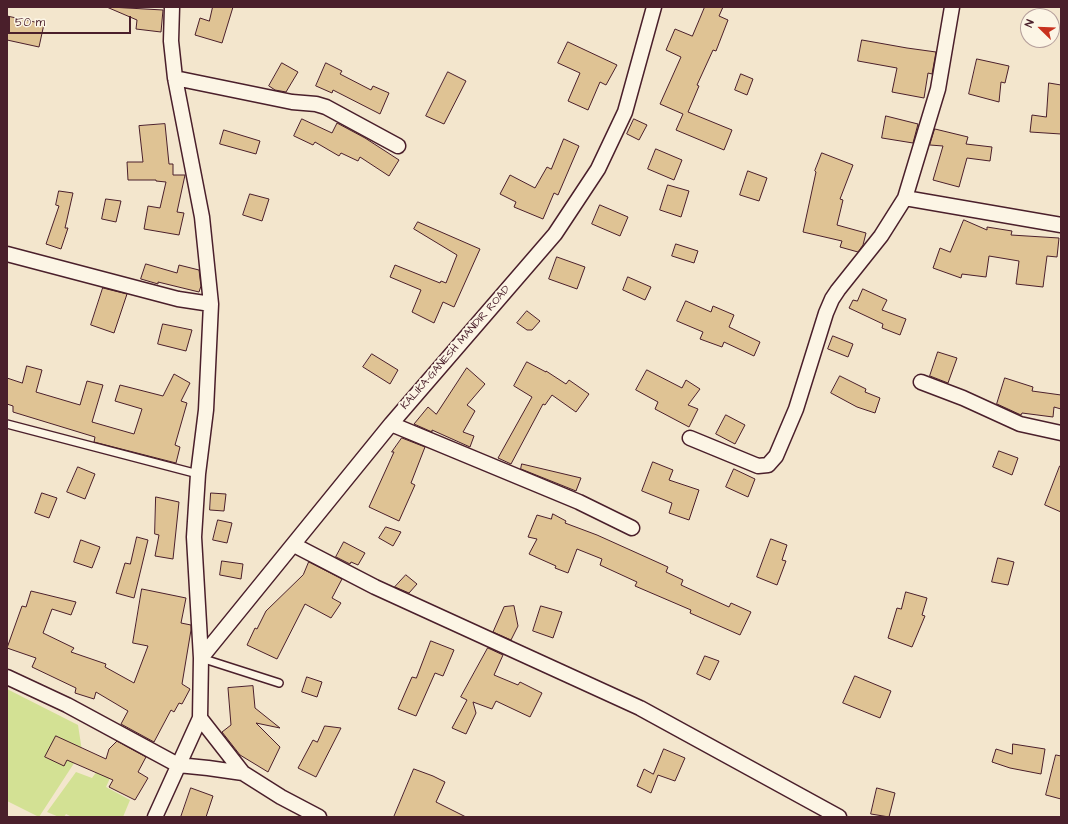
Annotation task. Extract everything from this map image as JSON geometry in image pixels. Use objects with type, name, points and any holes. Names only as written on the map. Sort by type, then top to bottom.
[{"type":"street","points":[[155,817],[200,718],[201,658],[194,537],[198,474],[206,410],[212,304],[202,217],[175,78],[171,41],[172,7]]},
{"type":"street","name":"KALIKA-GANESH MANDIR ROAD","points":[[201,658],[391,424],[555,234],[598,169],[625,112],[654,7]]},
{"type":"street","points":[[690,438],[758,466],[768,465],[776,456],[796,409],[826,313],[832,299],[881,236],[904,198],[938,89],[952,7]]},
{"type":"street","points":[[175,78],[292,102],[316,104],[326,107],[398,146]]},
{"type":"street","points":[[904,198],[1061,225]]},
{"type":"street","points":[[7,254],[178,299],[212,304]]},
{"type":"street","points":[[921,382],[963,398],[1020,424],[1061,433]]},
{"type":"street","points":[[391,424],[579,502],[632,528]]},
{"type":"street","points":[[294,545],[375,587],[640,708],[839,817]]},
{"type":"street","points":[[7,677],[67,706],[178,765],[243,773]]},
{"type":"street","points":[[200,718],[243,773],[281,797],[319,817]]},
{"type":"lane","points":[[7,424],[198,474]]},
{"type":"lane","points":[[201,658],[279,683]]},
{"type":"green space","points":[[7,689],[78,725],[82,751],[39,817],[7,801]]},
{"type":"green space","points":[[103,763],[115,767],[106,787],[130,800],[123,817],[72,817],[66,814],[64,817],[59,817],[47,812],[76,772],[92,778]]},
{"type":"building","points":[[213,7],[233,7],[222,43],[195,35],[200,18],[209,21]]},
{"type":"building","points":[[705,7],[723,7],[719,16],[728,20],[716,51],[713,50],[697,85],[699,86],[688,112],[732,130],[724,150],[676,130],[683,114],[660,104],[681,57],[666,50],[675,29],[692,36]]},
{"type":"building","points":[[109,8],[163,10],[161,32],[136,29],[137,20]]},
{"type":"building","points":[[7,16],[44,24],[39,47],[7,40]]},
{"type":"building","points":[[862,40],[936,52],[932,74],[928,73],[924,98],[892,92],[897,68],[858,61]]},
{"type":"building","points":[[568,42],[617,65],[606,85],[600,82],[588,110],[568,101],[580,73],[558,63]]},
{"type":"building","points":[[977,59],[1009,66],[1005,83],[1001,82],[999,102],[969,94]]},
{"type":"building","points":[[282,63],[298,72],[286,92],[275,90],[269,86]]},
{"type":"building","points":[[326,63],[342,71],[340,74],[371,90],[373,86],[389,93],[380,114],[333,90],[332,93],[316,86]]},
{"type":"building","points":[[448,72],[466,81],[444,124],[426,116]]},
{"type":"building","points":[[741,74],[753,79],[747,95],[735,90]]},
{"type":"building","points":[[1049,83],[1061,85],[1061,134],[1030,132],[1032,115],[1046,117]]},
{"type":"building","points":[[886,116],[918,124],[913,143],[882,138]]},
{"type":"building","points":[[302,119],[332,133],[337,123],[365,138],[399,160],[389,176],[360,157],[358,161],[341,153],[339,156],[315,142],[313,145],[294,136]]},
{"type":"building","points":[[634,119],[647,125],[639,140],[627,134]]},
{"type":"building","points":[[165,124],[169,164],[173,164],[173,175],[185,175],[177,212],[184,213],[179,235],[144,229],[148,206],[160,208],[166,182],[156,180],[128,180],[127,162],[143,162],[139,126]]},
{"type":"building","points":[[935,129],[968,137],[966,144],[992,147],[990,161],[967,158],[959,187],[933,180],[943,146],[930,145]]},
{"type":"building","points":[[224,130],[260,141],[256,154],[220,144]]},
{"type":"building","points":[[564,139],[579,146],[558,195],[554,193],[543,219],[514,207],[516,202],[500,194],[510,175],[535,188],[547,167],[551,169]]},
{"type":"building","points":[[656,149],[682,160],[674,180],[648,169]]},
{"type":"building","points":[[822,153],[853,165],[840,199],[843,200],[837,225],[866,233],[863,245],[858,252],[840,247],[842,241],[803,232],[815,171]]},
{"type":"building","points":[[748,171],[767,178],[759,201],[740,195]]},
{"type":"building","points":[[668,185],[689,191],[681,217],[660,210]]},
{"type":"building","points":[[59,191],[73,193],[65,228],[68,228],[61,249],[46,244],[59,206],[56,205]]},
{"type":"building","points":[[250,194],[269,199],[262,221],[243,215]]},
{"type":"building","points":[[106,199],[121,201],[116,222],[102,219]]},
{"type":"building","points":[[600,205],[628,217],[620,236],[592,224]]},
{"type":"building","points":[[964,220],[987,230],[987,227],[1012,231],[1011,235],[1059,238],[1057,257],[1047,256],[1043,287],[1016,284],[1019,261],[989,256],[986,277],[962,274],[961,278],[933,268],[940,248],[950,252]]},
{"type":"building","points":[[418,222],[480,249],[454,307],[443,302],[434,323],[412,312],[421,290],[390,277],[395,265],[440,283],[441,281],[446,283],[457,255],[414,229]]},
{"type":"building","points":[[676,244],[698,251],[694,263],[672,256]]},
{"type":"building","points":[[557,257],[585,267],[577,289],[549,279]]},
{"type":"building","points":[[146,264],[177,273],[179,265],[199,270],[201,286],[199,292],[141,279]]},
{"type":"building","points":[[628,277],[651,287],[645,300],[623,290]]},
{"type":"building","points":[[103,288],[127,294],[114,333],[91,325]]},
{"type":"building","points":[[863,289],[887,300],[882,310],[906,319],[900,335],[882,328],[883,324],[849,308],[853,300],[857,301]]},
{"type":"building","points":[[686,301],[711,312],[713,306],[734,315],[729,327],[760,342],[754,356],[724,342],[722,347],[700,339],[703,332],[677,321]]},
{"type":"building","points":[[527,311],[540,321],[532,330],[527,330],[517,323]]},
{"type":"building","points":[[163,324],[192,330],[186,351],[158,344]]},
{"type":"building","points":[[833,336],[853,344],[848,357],[828,349]]},
{"type":"building","points":[[938,352],[957,358],[948,383],[930,376]]},
{"type":"building","points":[[372,354],[398,370],[390,384],[363,367]]},
{"type":"building","points":[[527,362],[546,371],[566,384],[569,380],[589,394],[576,412],[552,395],[545,405],[543,404],[511,464],[498,458],[532,397],[514,386]]},
{"type":"building","points":[[27,366],[42,370],[36,392],[80,405],[87,381],[103,385],[92,422],[134,434],[142,409],[115,401],[120,385],[163,396],[174,374],[190,383],[181,401],[187,403],[175,445],[180,447],[176,463],[94,442],[95,437],[13,412],[13,406],[7,404],[7,378],[22,383]]},
{"type":"building","points":[[467,368],[485,384],[467,405],[475,411],[463,432],[474,436],[470,447],[432,430],[432,432],[414,424],[428,407],[436,414]]},
{"type":"building","points":[[647,370],[682,388],[686,380],[700,389],[688,405],[698,409],[689,427],[655,409],[658,402],[636,390]]},
{"type":"building","points":[[840,376],[866,389],[865,392],[880,398],[875,413],[857,407],[831,393]]},
{"type":"building","points":[[1005,378],[1033,387],[1032,391],[1061,395],[1061,409],[1054,407],[1053,417],[1022,413],[1021,415],[997,404]]},
{"type":"building","points":[[726,415],[745,425],[735,444],[716,434]]},
{"type":"building","points":[[402,438],[425,447],[411,483],[415,485],[399,521],[369,507],[394,452],[392,452]]},
{"type":"building","points":[[999,451],[1018,458],[1012,475],[993,467]]},
{"type":"building","points":[[653,462],[673,470],[669,480],[699,490],[689,520],[669,513],[672,503],[642,491]]},
{"type":"building","points":[[522,464],[581,478],[576,491],[521,469]]},
{"type":"building","points":[[1061,466],[1061,512],[1045,505]]},
{"type":"building","points":[[78,467],[95,474],[85,499],[67,492]]},
{"type":"building","points":[[734,469],[755,479],[748,497],[726,487]]},
{"type":"building","points":[[42,493],[57,498],[49,518],[35,513]]},
{"type":"building","points":[[211,493],[226,494],[224,511],[210,510]]},
{"type":"building","points":[[156,497],[179,502],[173,559],[155,556],[159,535],[155,534]]},
{"type":"building","points":[[553,514],[566,521],[565,523],[597,535],[668,567],[666,572],[683,580],[681,585],[729,607],[731,603],[751,612],[740,635],[690,613],[691,610],[635,586],[637,582],[600,565],[602,559],[577,549],[568,573],[529,554],[537,539],[528,537],[537,515],[551,519]]},
{"type":"building","points":[[218,520],[232,523],[227,543],[213,540]]},
{"type":"building","points":[[386,527],[401,532],[393,546],[379,538]]},
{"type":"building","points":[[137,537],[148,540],[134,598],[116,593],[125,563],[130,564]]},
{"type":"building","points":[[771,539],[787,545],[782,560],[786,561],[777,585],[757,577]]},
{"type":"building","points":[[81,540],[100,547],[92,568],[74,562]]},
{"type":"building","points":[[344,542],[365,553],[358,565],[351,562],[350,564],[336,557]]},
{"type":"building","points":[[998,558],[1014,562],[1008,585],[992,582]]},
{"type":"building","points":[[222,561],[243,564],[241,579],[220,575]]},
{"type":"building","points":[[309,562],[342,579],[332,598],[341,603],[331,618],[305,604],[277,659],[247,645],[255,628],[257,629],[266,611],[303,575]]},
{"type":"building","points":[[406,575],[417,584],[409,593],[395,587]]},
{"type":"building","points":[[142,589],[186,598],[181,623],[191,625],[182,684],[190,689],[182,704],[179,703],[174,712],[171,710],[154,742],[121,724],[128,711],[96,692],[94,699],[75,693],[76,688],[32,667],[36,658],[7,648],[22,606],[26,607],[31,591],[76,602],[71,615],[52,609],[43,633],[74,648],[71,652],[106,664],[105,667],[134,683],[148,646],[133,643]]},
{"type":"building","points":[[906,592],[927,598],[922,615],[925,616],[912,647],[888,638],[897,608],[901,609]]},
{"type":"building","points":[[514,606],[518,626],[511,640],[493,632],[504,607]]},
{"type":"building","points":[[541,606],[562,612],[553,638],[533,631]]},
{"type":"building","points":[[431,641],[454,650],[443,676],[435,673],[416,716],[398,709],[412,677],[416,678]]},
{"type":"building","points":[[488,648],[503,655],[494,675],[518,685],[520,682],[542,693],[530,717],[496,701],[492,709],[473,702],[476,713],[466,734],[452,728],[467,700],[461,697]]},
{"type":"building","points":[[705,656],[719,661],[710,680],[697,674]]},
{"type":"building","points":[[855,676],[891,691],[880,718],[843,703]]},
{"type":"building","points":[[307,677],[322,682],[317,697],[302,692]]},
{"type":"building","points":[[253,686],[255,708],[280,728],[256,723],[280,747],[268,772],[240,755],[222,732],[231,725],[228,688]]},
{"type":"building","points":[[325,726],[341,728],[316,777],[298,768],[313,740],[317,742]]},
{"type":"building","points":[[56,736],[106,759],[109,749],[117,741],[146,757],[138,772],[148,778],[135,800],[109,787],[113,780],[67,760],[64,766],[45,757]]},
{"type":"building","points":[[1013,744],[1045,749],[1041,774],[1010,768],[992,762],[996,749],[1012,754]]},
{"type":"building","points":[[664,749],[685,758],[675,781],[658,775],[651,793],[637,786],[644,769],[653,774]]},
{"type":"building","points":[[1056,755],[1061,756],[1061,799],[1046,795]]},
{"type":"building","points":[[414,769],[445,782],[436,802],[466,817],[394,817]]},
{"type":"building","points":[[191,788],[213,796],[206,817],[181,817]]},
{"type":"building","points":[[877,788],[895,793],[889,817],[871,814]]}]
